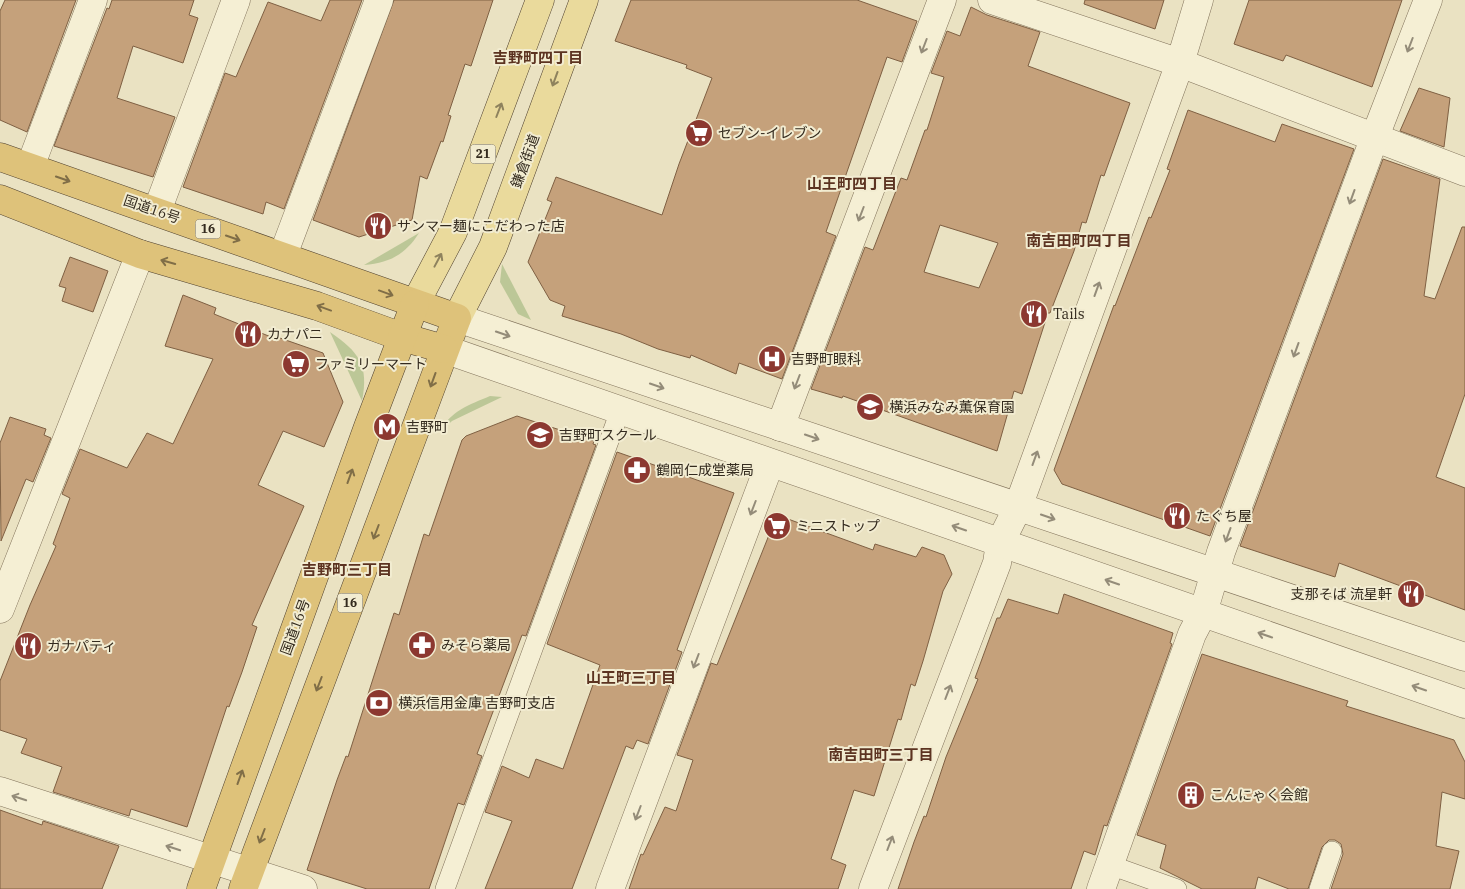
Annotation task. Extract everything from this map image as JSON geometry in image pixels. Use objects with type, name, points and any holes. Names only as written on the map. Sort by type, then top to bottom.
[{"type":"highway","name":"国道16号","points":[[0,157],[283,255],[457,318]]},
{"type":"highway","points":[[0,199],[140,254],[317,306],[402,338],[444,349]]},
{"type":"highway","name":"国道16号","points":[[200,889],[416,304]]},
{"type":"highway","name":"16","points":[[246,880],[457,318]]},
{"type":"main road","name":"21","points":[[416,304],[453,232],[540,0]]},
{"type":"main road","name":"鎌倉街道","points":[[457,318],[493,247],[584,0]]},
{"type":"street","points":[[30,167],[93,0]]},
{"type":"street","points":[[157,211],[236,0]]},
{"type":"street","points":[[283,255],[379,0]]},
{"type":"street","points":[[780,427],[942,0]]},
{"type":"street","points":[[992,0],[1056,10],[1180,63],[1374,139],[1465,172]]},
{"type":"street","points":[[872,889],[997,563],[1000,543],[1018,507],[1180,63],[1200,0]]},
{"type":"street","points":[[1106,877],[1192,634],[1203,613],[1214,573],[1374,139],[1428,0]]},
{"type":"street","points":[[0,609],[140,254]]},
{"type":"street","points":[[457,318],[1465,657]]},
{"type":"street","points":[[444,349],[1465,704]]},
{"type":"street","points":[[610,889],[770,463]]},
{"type":"street","points":[[0,792],[211,858],[246,880],[303,889]]},
{"type":"lane","points":[[445,889],[620,410]]},
{"type":"lane","points":[[1319,889],[1332,851]]},
{"type":"lane","points":[[1106,877],[1178,889]]},
{"type":"green space","points":[[419,233],[408,247],[396,256],[389,260],[364,265]]},
{"type":"green space","points":[[502,264],[531,320],[518,314],[500,282]]},
{"type":"green space","points":[[330,332],[355,353],[363,369],[364,389],[362,401]]},
{"type":"green space","points":[[490,396],[502,397],[452,421],[440,432],[455,414]]},
{"type":"building","points":[[5,0],[76,0],[27,132],[0,120],[0,11]]},
{"type":"building","points":[[112,0],[194,0],[189,15],[198,18],[183,63],[133,46],[117,98],[175,117],[153,177],[54,146],[107,8],[109,9]]},
{"type":"building","points":[[330,0],[362,0],[284,209],[266,202],[263,214],[183,187],[225,73],[236,77],[268,2],[321,21]]},
{"type":"building","points":[[394,0],[493,0],[471,66],[465,64],[448,115],[451,116],[443,142],[441,141],[427,179],[420,176],[412,220],[359,237],[313,220]]},
{"type":"building","points":[[631,0],[857,0],[917,21],[902,62],[887,57],[826,232],[836,236],[782,379],[739,363],[736,374],[691,355],[690,358],[658,349],[621,334],[562,316],[565,306],[550,300],[528,262],[552,202],[547,200],[556,177],[662,215],[679,164],[712,78],[686,68],[687,65],[615,41]]},
{"type":"building","points":[[1085,0],[1164,0],[1155,29],[1084,4]]},
{"type":"building","points":[[1249,0],[1402,0],[1372,87],[1286,55],[1283,61],[1234,44]]},
{"type":"building","points":[[971,7],[987,15],[1040,32],[1028,66],[1130,103],[1104,176],[1101,175],[1086,223],[1082,222],[1074,251],[1050,313],[1048,313],[1022,394],[1014,391],[997,451],[843,396],[842,398],[811,389],[865,247],[873,250],[901,178],[907,180],[925,130],[927,130],[944,77],[931,73],[947,31],[960,36]],"holes":[[[940,225],[998,243],[979,288],[924,272]]]},
{"type":"building","points":[[1419,88],[1450,98],[1444,147],[1400,131]]},
{"type":"building","points":[[1188,110],[1275,142],[1282,124],[1354,149],[1210,536],[1062,484],[1054,470],[1114,305],[1170,170],[1167,169]]},
{"type":"building","points":[[1383,159],[1440,179],[1424,296],[1435,299],[1462,227],[1465,227],[1465,394],[1436,477],[1465,488],[1465,610],[1339,563],[1335,577],[1240,546]]},
{"type":"building","points":[[70,257],[108,271],[93,312],[62,301],[66,288],[59,286]]},
{"type":"building","points":[[183,295],[216,308],[214,314],[276,339],[277,337],[323,353],[343,402],[324,447],[283,431],[258,485],[304,506],[252,625],[257,627],[229,707],[227,706],[187,827],[131,809],[129,816],[53,792],[62,767],[21,753],[27,739],[0,730],[0,681],[56,546],[53,544],[70,498],[62,494],[80,449],[127,468],[147,433],[173,444],[213,359],[165,346]]},
{"type":"building","points":[[517,416],[594,441],[593,444],[596,445],[526,636],[522,635],[477,754],[482,756],[464,805],[458,803],[429,889],[367,889],[307,870],[337,780],[346,756],[348,757],[394,613],[399,615],[424,534],[429,536],[462,440],[466,436]]},
{"type":"building","points":[[10,417],[46,429],[44,435],[51,438],[33,482],[26,479],[1,541],[0,443]]},
{"type":"building","points":[[617,452],[734,493],[677,650],[682,652],[648,744],[637,740],[633,749],[626,746],[572,889],[485,889],[512,821],[485,812],[502,766],[529,778],[536,759],[563,769],[600,665],[547,644]]},
{"type":"building","points":[[777,515],[873,550],[875,544],[916,557],[922,547],[944,555],[952,574],[943,591],[915,686],[911,684],[901,720],[898,719],[874,796],[854,790],[831,859],[846,865],[838,889],[629,889],[641,854],[643,855],[665,807],[676,811],[693,760],[677,755],[711,663],[717,665]]},
{"type":"building","points":[[1064,594],[1173,633],[1170,643],[1172,644],[1107,826],[1104,825],[1095,855],[1084,851],[1071,889],[898,889],[924,816],[926,817],[946,757],[978,679],[975,678],[997,618],[1000,618],[1008,599],[1058,614]]},
{"type":"building","points":[[1202,654],[1348,701],[1346,706],[1454,740],[1465,762],[1465,799],[1442,792],[1436,846],[1459,851],[1450,889],[1331,889],[1343,854],[1341,844],[1335,840],[1329,840],[1322,847],[1308,889],[1289,889],[1258,877],[1255,889],[1202,889],[1160,868],[1166,845],[1137,835]]},
{"type":"building","points":[[0,810],[42,825],[43,821],[119,846],[102,889],[0,889]]},
{"type":"place","name":"セブン-イレブン","points":[[699,133]]},
{"type":"place","name":"サンマー麺にこだわった店","points":[[378,226]]},
{"type":"place","name":"Tails","points":[[1034,314]]},
{"type":"place","name":"カナパニ","points":[[248,334]]},
{"type":"place","name":"吉野町眼科","points":[[772,359]]},
{"type":"place","name":"ファミリーマート","points":[[296,364]]},
{"type":"place","name":"横浜みなみ薫保育園","points":[[870,407]]},
{"type":"place","name":"吉野町","points":[[387,427]]},
{"type":"place","name":"吉野町スクール","points":[[540,435]]},
{"type":"place","name":"鶴岡仁成堂薬局","points":[[637,470]]},
{"type":"place","name":"たぐち屋","points":[[1177,516]]},
{"type":"place","name":"ミニストップ","points":[[777,526]]},
{"type":"place","name":"支那そば 流星軒","points":[[1411,594]]},
{"type":"place","name":"みそら薬局","points":[[422,645]]},
{"type":"place","name":"ガナパティ","points":[[28,646]]},
{"type":"place","name":"横浜信用金庫 吉野町支店","points":[[379,703]]},
{"type":"place","name":"こんにゃく会館","points":[[1191,795]]},
{"type":"district","name":"吉野町四丁目","points":[[538,58]]},
{"type":"district","name":"山王町四丁目","points":[[852,184]]},
{"type":"district","name":"南吉田町四丁目","points":[[1079,241]]},
{"type":"district","name":"吉野町三丁目","points":[[347,570]]},
{"type":"district","name":"山王町三丁目","points":[[631,678]]},
{"type":"district","name":"南吉田町三丁目","points":[[881,755]]}]
